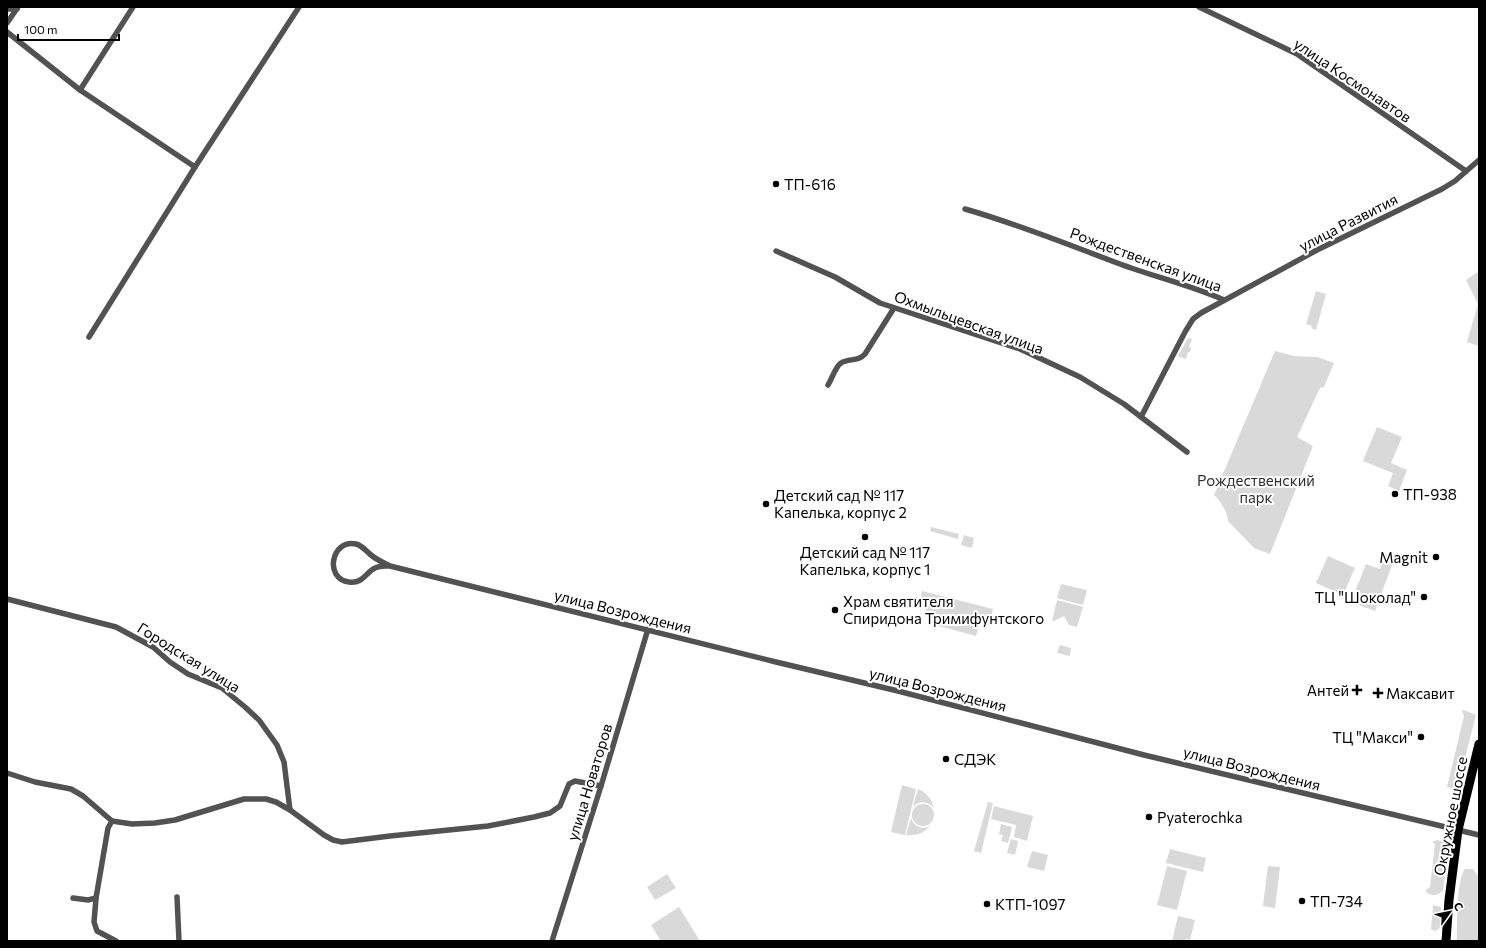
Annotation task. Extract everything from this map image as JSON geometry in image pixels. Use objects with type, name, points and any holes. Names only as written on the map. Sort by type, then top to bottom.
[{"type":"main road","name":"Окружное шоссе","points":[[1446,941],[1449,900],[1458,830],[1479,744]]},
{"type":"street","points":[[80,90],[133,7]]},
{"type":"street","points":[[89,337],[195,167],[299,7]]},
{"type":"street","name":"улица Космонавтов","points":[[1199,7],[1297,54],[1466,171]]},
{"type":"street","points":[[7,9],[17,8]]},
{"type":"street","points":[[7,23],[17,8]]},
{"type":"street","points":[[7,32],[80,90],[195,167]]},
{"type":"street","name":"улица Развития","points":[[1224,300],[1332,243],[1442,189],[1479,160]]},
{"type":"street","name":"Рождественская улица","points":[[965,210],[987,215],[1224,300]]},
{"type":"street","name":"Охмыльцевская улица","points":[[776,251],[835,277],[880,303],[1020,349],[1080,377],[1099,387],[1187,452]]},
{"type":"street","name":"Рождественская улица","points":[[1141,417],[1193,319],[1224,300]]},
{"type":"street","points":[[828,385],[841,363],[862,358],[894,308]]},
{"type":"street","name":"улица Возрождения","points":[[390,566],[376,558],[362,546],[355,544],[348,544],[338,550],[334,556],[333,563],[334,570],[338,577],[351,583],[362,580],[375,568],[390,566],[940,702],[1144,755],[1479,835]]},
{"type":"street","name":"Городская улица","points":[[7,599],[116,627],[153,647],[170,662],[188,674],[222,688],[259,720],[277,745],[284,762],[290,810]]},
{"type":"street","name":"улица Новаторов","points":[[552,941],[601,786],[648,629]]},
{"type":"street","points":[[7,773],[35,782],[70,790],[83,796],[112,822],[132,824],[155,823],[175,820],[244,799],[266,799],[276,802],[290,810],[324,835],[333,840],[342,842],[488,826],[534,818],[550,813],[560,806],[569,784],[575,780],[601,786]]},
{"type":"street","points":[[112,822],[108,828],[105,840],[96,898],[94,922],[95,927],[102,935],[116,941]]},
{"type":"street","points":[[177,897],[179,941]]},
{"type":"street","points":[[73,898],[88,900],[96,898]]},
{"type":"green space","points":[[1479,271],[1479,346],[1467,342],[1478,304],[1466,280]]},
{"type":"green space","points":[[1316,291],[1326,294],[1316,330],[1311,328],[1312,326],[1306,324]]},
{"type":"green space","points":[[1188,338],[1192,339],[1189,347],[1191,348],[1190,352],[1188,352],[1186,359],[1178,356]]},
{"type":"green space","name":"Рождественский парк","points":[[1275,351],[1294,356],[1317,357],[1334,363],[1324,387],[1320,388],[1297,437],[1313,446],[1270,554],[1254,548],[1228,521],[1223,506],[1214,495]]},
{"type":"green space","points":[[1377,427],[1402,437],[1391,463],[1407,470],[1399,491],[1388,486],[1393,473],[1363,461]]},
{"type":"green space","points":[[931,527],[959,534],[958,539],[930,531]]},
{"type":"green space","points":[[964,535],[974,538],[972,548],[961,545]]},
{"type":"green space","points":[[1386,554],[1395,557],[1375,611],[1351,602],[1366,564],[1380,569]]},
{"type":"green space","points":[[1328,556],[1355,568],[1343,595],[1316,583]]},
{"type":"green space","points":[[1061,584],[1087,590],[1083,605],[1057,598]]},
{"type":"green space","points":[[922,591],[993,609],[989,624],[980,622],[976,636],[931,624],[921,595]]},
{"type":"green space","points":[[1057,600],[1083,607],[1077,627],[1069,625],[1064,616],[1052,621]]},
{"type":"green space","points":[[1060,645],[1071,648],[1069,656],[1057,652]]},
{"type":"green space","points":[[1464,710],[1476,715],[1457,789],[1447,787],[1464,716],[1462,711]]},
{"type":"green space","points":[[902,785],[916,789],[905,835],[891,832]]},
{"type":"green space","points":[[918,789],[929,797],[934,809],[930,804],[925,802],[913,806]]},
{"type":"green space","points":[[988,802],[993,803],[981,853],[974,851]]},
{"type":"green space","points":[[923,804],[931,807],[934,815],[931,823],[923,826],[915,823],[912,815],[915,807]]},
{"type":"green space","points":[[994,806],[1033,816],[1027,841],[1014,837],[1016,825],[991,819]]},
{"type":"green space","points":[[911,818],[916,826],[924,828],[930,826],[920,834],[906,835]]},
{"type":"green space","points":[[1001,824],[1012,827],[1008,843],[1001,841],[1003,835],[999,834]]},
{"type":"green space","points":[[1011,839],[1018,841],[1015,855],[1007,853]]},
{"type":"green space","points":[[1437,840],[1446,842],[1449,848],[1443,890],[1437,895],[1432,895],[1425,891],[1430,887],[1435,844],[1432,842]]},
{"type":"green space","points":[[1170,849],[1206,858],[1203,872],[1166,863]]},
{"type":"green space","points":[[1032,851],[1048,855],[1044,871],[1027,867]]},
{"type":"green space","points":[[1167,866],[1187,871],[1177,910],[1157,905]]},
{"type":"green space","points":[[1268,866],[1280,867],[1275,908],[1263,906]]},
{"type":"green space","points":[[1465,869],[1473,869],[1478,876],[1479,941],[1457,941],[1457,914],[1460,883]]},
{"type":"green space","points":[[667,874],[676,888],[655,900],[647,887]]},
{"type":"green space","points":[[1433,905],[1441,907],[1440,928],[1435,931],[1431,929]]},
{"type":"green space","points":[[679,907],[700,941],[661,941],[651,925]]},
{"type":"green space","points":[[1178,916],[1195,920],[1190,940],[1186,939],[1185,941],[1172,941]]},
{"type":"place","name":"ТП-616","points":[[776,184]]},
{"type":"place","name":"ТП-938","points":[[1395,494]]},
{"type":"place","name":"Детский сад № 117 Капелька, корпус 2","points":[[766,504]]},
{"type":"place","name":"Детский сад № 117 Капелька, корпус 1","points":[[865,537]]},
{"type":"place","name":"Magnit","points":[[1436,557]]},
{"type":"place","name":"ТЦ \"Шоколад\"","points":[[1424,597]]},
{"type":"place","name":"Храм святителя Спиридона Тримифунтского","points":[[835,610]]},
{"type":"place","name":"Антей","points":[[1357,690]]},
{"type":"place","name":"Максавит","points":[[1378,693]]},
{"type":"place","name":"ТЦ \"Макси\"","points":[[1421,737]]},
{"type":"place","name":"СДЭК","points":[[946,759]]},
{"type":"place","name":"Pyaterochka","points":[[1149,817]]},
{"type":"place","name":"ТП-734","points":[[1302,901]]},
{"type":"place","name":"КТП-1097","points":[[987,904]]}]
